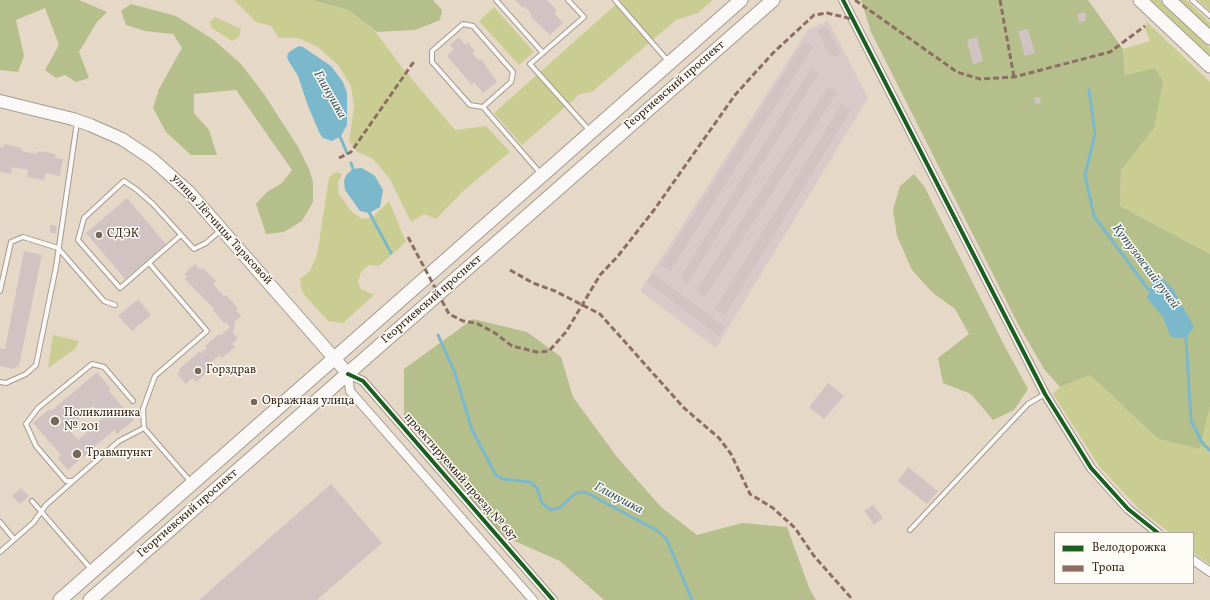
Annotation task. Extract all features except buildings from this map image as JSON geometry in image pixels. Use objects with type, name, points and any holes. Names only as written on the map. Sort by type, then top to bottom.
[{"type":"main road","name":"Георгиевский проспект","points":[[60,600],[741,0]]},
{"type":"main road","name":"Георгиевский проспект","points":[[90,600],[774,0]]},
{"type":"main road","points":[[1140,0],[1210,66]]},
{"type":"main road","points":[[1169,0],[1210,38]]},
{"type":"main road","name":"улица Лётчицы Тарасовой","points":[[0,101],[77,120],[122,139],[152,159],[178,180],[348,374]]},
{"type":"street","points":[[843,0],[1045,394],[1091,468],[1128,510],[1157,532]]},
{"type":"street","name":"проектируемый проезд № 687","points":[[348,374],[350,391],[533,600]]},
{"type":"street","name":"проектируемый проезд № 687","points":[[348,374],[363,381],[553,600]]},
{"type":"street","points":[[1194,561],[1210,572]]},
{"type":"lane","points":[[496,0],[543,53]]},
{"type":"lane","points":[[568,0],[584,17],[530,64],[591,133]]},
{"type":"lane","points":[[616,0],[670,63]]},
{"type":"lane","points":[[1192,0],[1210,16]]},
{"type":"lane","points":[[483,107],[511,82],[513,72],[473,26],[463,24],[432,51],[432,62],[470,105],[483,107],[543,176]]},
{"type":"lane","points":[[0,382],[6,383],[26,374],[36,364],[58,248],[77,120]]},
{"type":"lane","points":[[181,235],[120,288],[78,240],[84,218],[124,182],[138,190],[153,204],[194,249],[206,243],[222,230]]},
{"type":"lane","points":[[0,291],[11,242],[23,237],[58,248],[104,301],[115,305]]},
{"type":"lane","points":[[148,263],[207,331],[155,376],[143,409],[144,428],[192,484]]},
{"type":"lane","points":[[73,481],[66,481],[36,446],[26,424],[38,408],[92,364],[104,367],[133,401]]},
{"type":"lane","points":[[910,530],[1028,404],[1045,394]]},
{"type":"lane","points":[[0,552],[33,523],[41,512],[73,481],[119,441],[144,428]]},
{"type":"lane","points":[[32,501],[93,571]]},
{"type":"lane","points":[[0,522],[14,539]]},
{"type":"shaded area","points":[[828,21],[868,98],[716,348],[640,291],[808,30]]},
{"type":"green space","points":[[0,0],[79,0],[107,12],[97,22],[79,52],[89,78],[76,82],[65,75],[56,78],[45,70],[59,45],[45,8],[16,20],[24,56],[18,72],[0,70]]},
{"type":"green space","points":[[234,0],[311,0],[348,10],[375,31],[401,66],[455,130],[486,126],[510,152],[462,192],[436,219],[424,214],[411,222],[390,179],[373,159],[356,151],[349,141],[354,107],[351,86],[338,65],[318,47],[298,38],[279,38],[271,26],[256,22]]},
{"type":"green space","points":[[311,0],[433,0],[442,10],[440,20],[415,30],[377,32],[348,10]]},
{"type":"green space","points":[[621,0],[713,0],[698,13],[676,20],[592,92],[580,94],[522,145],[494,113]]},
{"type":"green space","points":[[861,0],[1088,0],[1123,49],[1125,75],[1155,68],[1163,81],[1154,128],[1121,170],[1120,206],[1210,254],[1210,406],[1200,449],[1158,439],[1090,375],[1060,387],[1044,369],[1018,324],[871,32]]},
{"type":"green space","points":[[1151,0],[1160,0],[1210,48],[1210,57]]},
{"type":"green space","points":[[1178,0],[1186,0],[1210,23],[1210,30]]},
{"type":"green space","points":[[1198,0],[1210,0],[1210,11]]},
{"type":"green space","points":[[131,4],[176,16],[214,40],[241,64],[264,94],[298,147],[309,169],[313,182],[313,202],[302,221],[284,232],[266,234],[256,204],[267,192],[282,183],[292,170],[236,90],[194,94],[194,113],[209,130],[217,155],[191,155],[166,132],[153,108],[159,89],[182,48],[173,34],[145,31],[126,25],[121,11]]},
{"type":"green space","points":[[494,7],[534,52],[519,65],[479,21]]},
{"type":"green space","points":[[215,17],[241,29],[239,37],[232,41],[212,28],[210,22]]},
{"type":"green space","points":[[1147,22],[1210,82],[1210,254],[1120,206],[1121,170],[1136,149],[1155,68],[1125,75],[1123,49],[1150,41],[1145,28]]},
{"type":"green space","points":[[336,172],[342,174],[338,183],[339,194],[351,211],[362,219],[373,217],[389,201],[406,242],[379,266],[369,265],[361,272],[358,282],[361,289],[374,295],[343,323],[328,321],[302,292],[300,279],[310,271],[317,255],[329,177]]},
{"type":"green space","points":[[914,174],[924,186],[1003,343],[1028,389],[1014,410],[993,420],[971,394],[943,383],[938,358],[969,334],[955,309],[933,293],[912,270],[897,236],[893,210],[900,186]]},
{"type":"green space","points":[[473,319],[527,332],[561,357],[573,397],[617,457],[661,507],[697,535],[742,523],[787,527],[810,590],[816,600],[604,600],[560,561],[501,535],[442,468],[432,445],[404,419],[404,369]]},
{"type":"green space","points":[[53,335],[79,341],[75,349],[48,368]]},
{"type":"green space","points":[[1090,375],[1158,439],[1200,449],[1210,406],[1210,565],[1194,553],[1194,532],[1169,532],[1139,509],[1099,466],[1053,394],[1060,387]]},
{"type":"water","points":[[299,46],[303,47],[331,66],[343,82],[347,93],[347,125],[341,136],[332,141],[323,138],[320,134],[308,106],[298,76],[288,60],[287,56],[289,52]]},
{"type":"water","points":[[362,168],[375,176],[383,190],[380,207],[369,213],[360,211],[345,190],[344,181],[346,175],[353,169]]},
{"type":"water","points":[[1162,278],[1173,289],[1194,327],[1186,338],[1171,337],[1162,316],[1147,298],[1152,284]]},
{"type":"waterway","name":"Кутузовский ручей","points":[[1089,90],[1095,134],[1085,175],[1094,216],[1151,293]]},
{"type":"waterway","name":"Глинушка","points":[[339,134],[347,153]]},
{"type":"waterway","name":"Глинушка","points":[[351,163],[354,172]]},
{"type":"waterway","name":"Глинушка","points":[[368,210],[391,253]]},
{"type":"waterway","name":"Глинушка","points":[[438,335],[455,373],[472,430],[496,475],[503,479],[530,482],[537,488],[542,503],[551,510],[559,508],[576,493],[585,492],[658,531],[667,540],[692,600]]},
{"type":"waterway","name":"Кутузовский ручей","points":[[1184,335],[1186,338],[1191,421],[1203,444],[1210,450]]},
{"type":"marked path","points":[[855,0],[957,72],[980,79],[1014,77],[1110,52],[1145,26]]},
{"type":"marked path","points":[[1000,0],[1014,77]]},
{"type":"marked path","points":[[408,237],[449,314],[463,321],[476,323],[495,333],[512,346],[537,352],[549,351],[566,332],[600,275],[618,256],[654,210],[735,95],[773,53],[814,15],[827,13],[852,19]]},
{"type":"marked path","points":[[339,158],[351,152],[415,60]]},
{"type":"marked path","points":[[510,270],[533,283],[555,291],[600,314],[684,408],[719,438],[731,454],[750,494],[773,508],[795,528],[814,556],[853,600]]},
{"type":"cycle path","points":[[843,0],[1045,394],[1091,468],[1128,509],[1157,532]]},
{"type":"cycle path","points":[[348,374],[363,381],[553,600]]},
{"type":"place","name":"СДЭК","points":[[99,235]]},
{"type":"place","name":"Горздрав","points":[[198,371]]},
{"type":"place","name":"Овражная улица","points":[[254,402]]},
{"type":"place","name":"Поликлиника № 201","points":[[55,421]]},
{"type":"place","name":"Травмпункт","points":[[77,454]]}]
